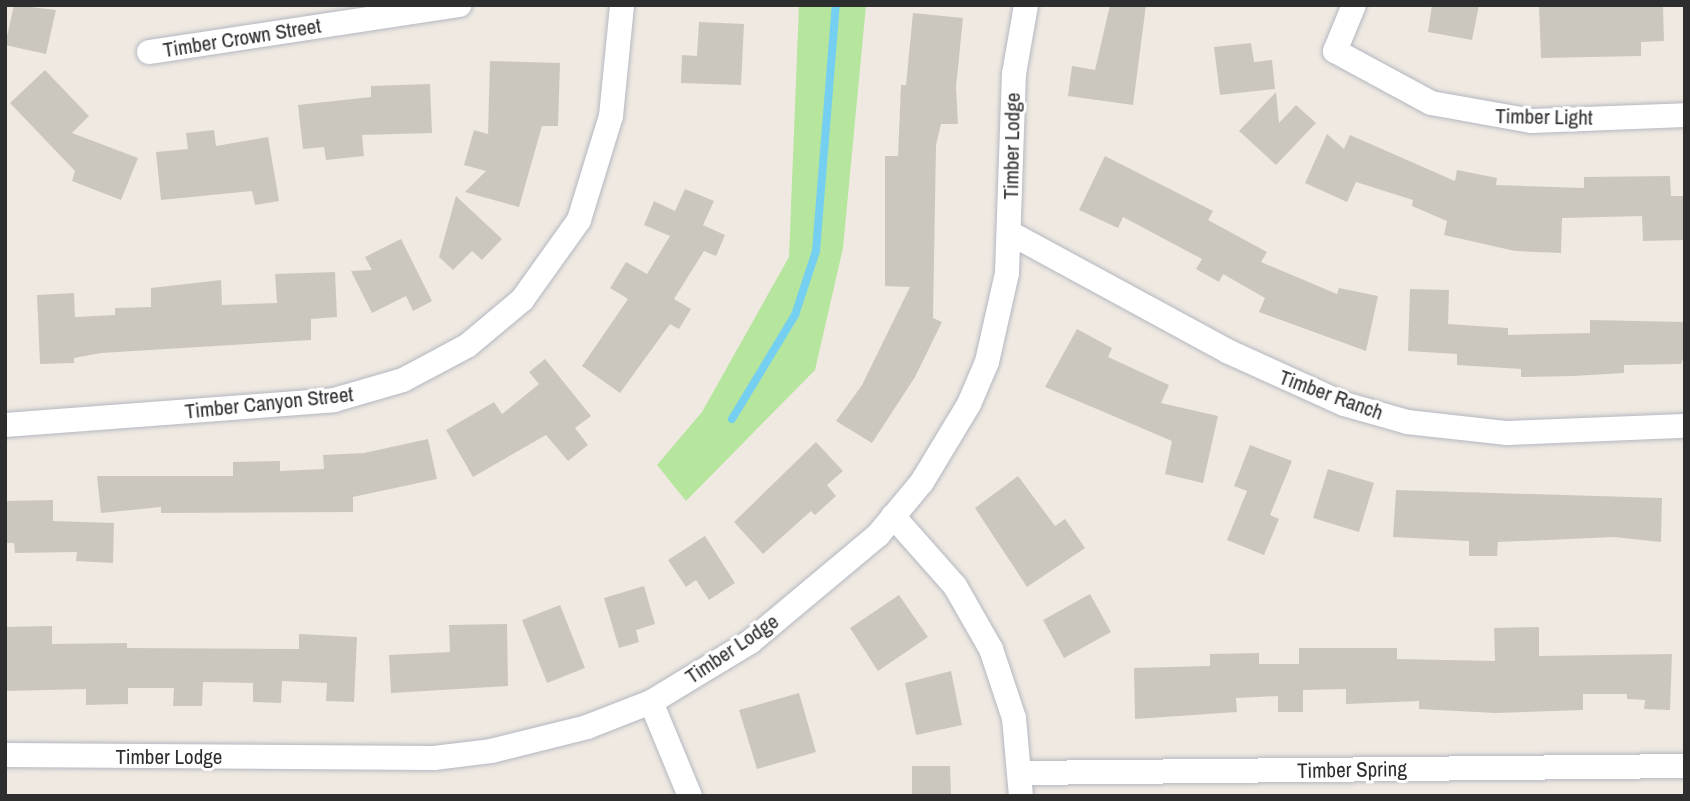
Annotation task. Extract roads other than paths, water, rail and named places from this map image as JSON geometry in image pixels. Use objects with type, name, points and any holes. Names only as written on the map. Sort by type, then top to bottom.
[{"type":"street","name":"Timber Crown Street","points":[[149,52],[459,5]]},
{"type":"street","name":"Timber Canyon Street","points":[[5,425],[334,400],[403,380],[467,346],[522,300],[579,220],[611,116],[622,5]]},
{"type":"street","name":"Timber Lodge","points":[[5,755],[434,758],[536,743],[651,702],[750,642],[849,561],[893,516],[922,482],[970,404],[999,317],[1010,233],[1014,74],[1026,5]]},
{"type":"street","name":"Timber Light","points":[[1354,5],[1335,51],[1399,90],[1497,119],[1685,115]]},
{"type":"street","name":"Timber Ranch","points":[[1010,233],[1227,351],[1344,404],[1407,422],[1507,433],[1685,426]]},
{"type":"street","points":[[893,516],[955,586],[992,649],[1014,719],[1021,784]]},
{"type":"street","points":[[651,702],[690,796]]},
{"type":"street","name":"Timber Spring","points":[[1021,784],[1685,766]]},
{"type":"waterway","points":[[732,419],[795,315],[816,251],[836,5]]}]
